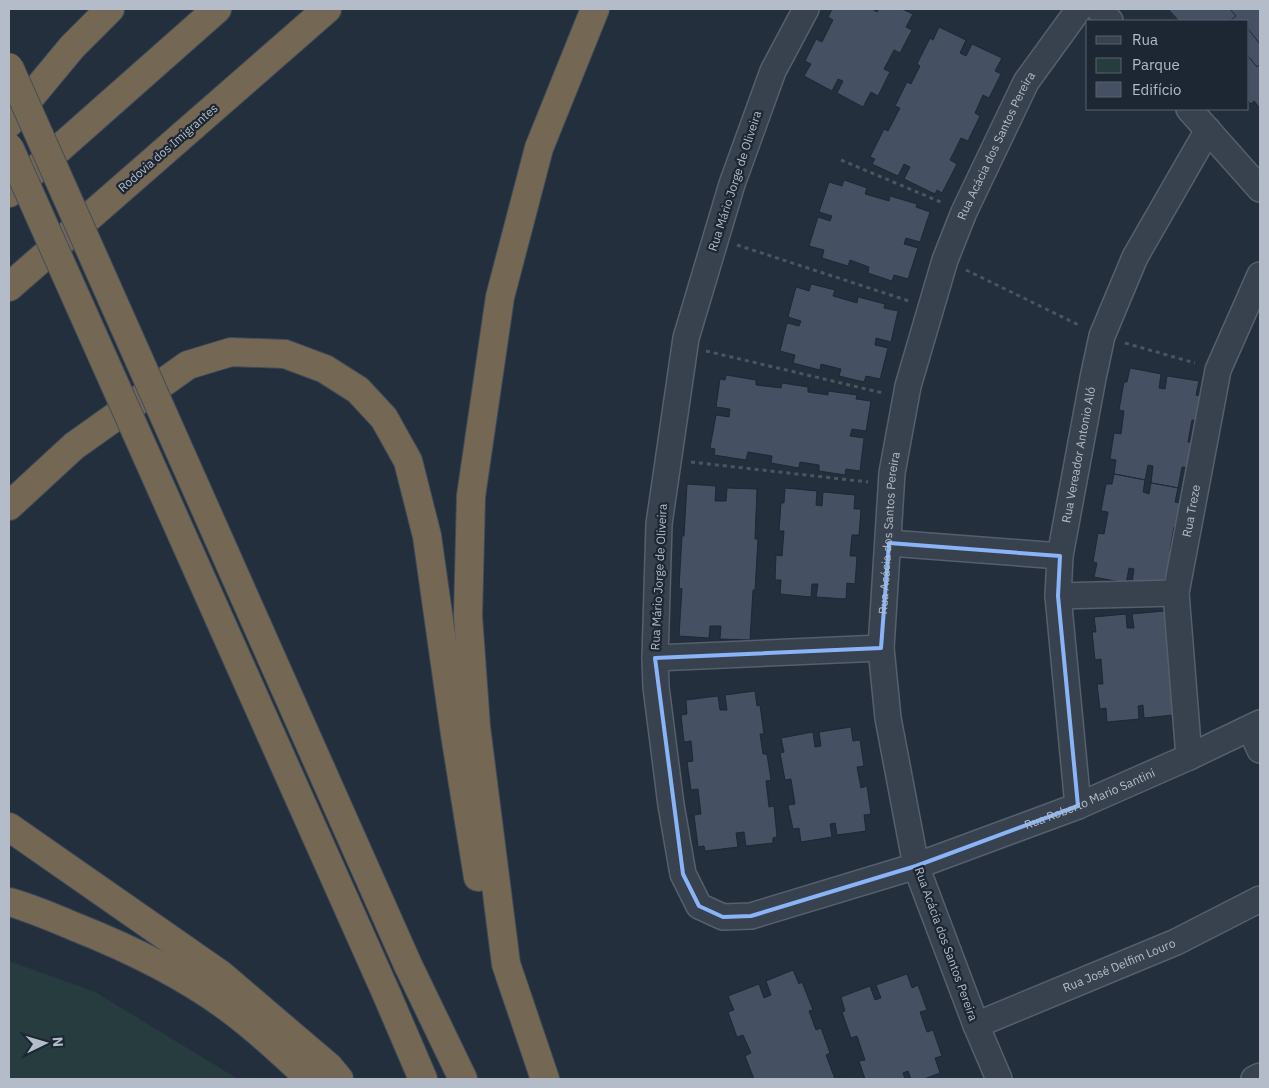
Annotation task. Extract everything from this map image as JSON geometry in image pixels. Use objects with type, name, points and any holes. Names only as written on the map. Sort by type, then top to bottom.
[{"type":"highway","points":[[9,123],[72,47],[110,9]]},
{"type":"highway","points":[[9,193],[217,9]]},
{"type":"highway","name":"Rodovia dos Imigrantes","points":[[9,287],[327,9]]},
{"type":"highway","points":[[506,964],[476,727],[469,635],[471,496],[500,297],[539,148],[595,9]]},
{"type":"highway","points":[[9,67],[408,965],[463,1079]]},
{"type":"highway","points":[[9,147],[423,1079]]},
{"type":"highway","points":[[9,506],[74,446],[188,365],[231,352],[285,354],[325,369],[358,390],[384,418],[408,461],[427,536],[455,734],[480,887],[545,1079]]},
{"type":"highway","points":[[9,827],[220,974],[329,1067],[339,1079]]},
{"type":"highway","points":[[9,902],[27,907],[108,940],[174,973],[227,1007],[279,1050],[310,1079]]},
{"type":"street","name":"Rua Mário Jorge de Oliveira","points":[[806,9],[773,71],[732,184],[685,346],[659,524],[655,658],[656,687],[670,795],[683,874],[699,906],[723,917],[751,916],[916,866]]},
{"type":"street","name":"Rua Acácia dos Santos Pereira","points":[[999,1079],[976,1025],[916,866],[888,718],[881,648],[889,543],[891,485],[906,398],[945,260],[964,212],[1026,82],[1079,9]]},
{"type":"street","points":[[1099,9],[1109,20]]},
{"type":"street","points":[[1189,110],[1260,189]]},
{"type":"street","name":"Rua Vereador Antonio Aló","points":[[1078,806],[1058,596],[1060,556],[1102,336],[1135,257],[1208,130]]},
{"type":"street","name":"Rua Treze","points":[[1189,758],[1176,593],[1218,370],[1260,274]]},
{"type":"street","points":[[889,543],[1060,556]]},
{"type":"street","points":[[1058,596],[1176,593]]},
{"type":"street","points":[[655,658],[881,648]]},
{"type":"street","name":"Rua Roberto Mario Santini","points":[[916,866],[1078,806],[1189,758],[1257,734]]},
{"type":"street","name":"Rua José Delfim Louro","points":[[976,1025],[1176,942],[1260,899]]},
{"type":"street","points":[[1254,1079],[1260,1076]]},
{"type":"path","points":[[841,160],[964,212]]},
{"type":"path","points":[[716,239],[931,308]]},
{"type":"path","points":[[945,260],[1102,336],[1218,370]]},
{"type":"path","points":[[685,346],[906,398]]},
{"type":"path","points":[[668,459],[891,485]]},
{"type":"highlighted area","points":[[889,543],[1060,556],[1058,596],[1078,806],[916,866],[751,916],[723,917],[699,906],[683,874],[655,658],[881,648]]},
{"type":"green space","points":[[9,961],[95,992],[238,1079],[9,1079]]},
{"type":"building","points":[[832,9],[872,9],[877,12],[879,9],[902,9],[913,14],[906,27],[912,30],[900,53],[894,50],[884,69],[890,72],[878,96],[871,92],[863,107],[837,93],[843,81],[838,79],[832,91],[804,76],[811,64],[805,61],[816,39],[822,42],[833,20],[828,17]],"holes":[[[862,27],[870,31],[859,55],[850,51]]]},
{"type":"building","points":[[832,9],[872,9],[877,12],[879,9],[902,9],[913,14],[906,27],[912,30],[900,53],[894,50],[884,69],[890,72],[878,96],[871,92],[863,107],[837,93],[843,81],[838,79],[832,91],[804,76],[811,64],[805,61],[816,39],[822,42],[833,20],[828,17]]},
{"type":"building","points":[[1168,9],[1208,9],[1217,20],[1178,20]]},
{"type":"building","points":[[1168,9],[1260,9],[1259,107],[1254,101],[1251,104],[1249,102],[1249,20],[1178,20]]},
{"type":"building","points":[[1230,9],[1260,9],[1260,44],[1249,30],[1249,20],[1231,20],[1236,16]]},
{"type":"building","points":[[939,27],[966,40],[960,53],[966,56],[972,44],[1002,58],[995,71],[1001,74],[989,98],[983,95],[975,113],[980,116],[968,141],[961,138],[950,160],[957,164],[942,193],[937,190],[935,194],[904,179],[910,167],[904,164],[898,176],[872,164],[875,159],[870,157],[884,129],[888,131],[900,108],[895,106],[907,82],[911,84],[920,66],[917,64],[930,38],[933,40]],"holes":[[[957,56],[965,60],[961,67],[954,63]],[[948,76],[956,80],[943,105],[935,101]],[[931,107],[939,111],[935,117],[928,113]],[[925,121],[933,125],[921,150],[913,146]],[[910,152],[917,156],[914,162],[906,158]]]},
{"type":"building","points":[[939,27],[966,40],[960,53],[966,56],[972,44],[1002,58],[995,71],[1001,74],[989,98],[983,95],[975,113],[980,116],[968,141],[961,138],[950,160],[957,164],[942,193],[937,190],[935,194],[904,179],[910,167],[904,164],[898,176],[872,164],[875,159],[870,157],[884,129],[888,131],[900,108],[895,106],[907,82],[911,84],[920,66],[917,64],[930,38],[933,40]]},
{"type":"building","points":[[1249,57],[1257,67],[1260,64],[1260,106],[1254,101],[1251,104],[1249,102]]},
{"type":"building","points":[[844,180],[867,188],[865,194],[889,201],[890,196],[917,204],[916,207],[930,212],[920,242],[906,238],[904,244],[918,248],[908,279],[894,275],[892,281],[868,273],[869,267],[850,260],[848,266],[822,258],[824,250],[809,246],[818,217],[830,221],[832,216],[819,212],[829,182],[842,186]],"holes":[[[861,224],[886,231],[884,240],[859,232]]]},
{"type":"building","points":[[844,180],[867,188],[865,194],[889,201],[890,196],[917,204],[916,207],[930,212],[920,242],[906,238],[904,244],[918,248],[908,279],[894,275],[892,281],[868,273],[869,267],[850,260],[848,266],[822,258],[824,250],[809,246],[818,217],[830,221],[832,216],[819,212],[829,182],[842,186]]},
{"type":"building","points":[[811,284],[835,290],[833,296],[857,303],[858,297],[885,304],[884,308],[898,311],[891,342],[876,338],[875,345],[888,348],[880,379],[866,376],[864,382],[839,376],[841,369],[821,364],[820,370],[793,363],[795,355],[780,351],[787,323],[799,326],[801,321],[788,317],[796,287],[809,291]],"holes":[[[831,327],[856,333],[854,341],[829,335]]]},
{"type":"building","points":[[811,284],[835,290],[833,296],[857,303],[858,297],[885,304],[884,308],[898,311],[891,342],[876,338],[875,345],[888,348],[880,379],[866,376],[864,382],[839,376],[841,369],[821,364],[820,370],[793,363],[795,355],[780,351],[787,323],[799,326],[801,321],[788,317],[796,287],[809,291]]},
{"type":"building","points":[[1130,368],[1161,374],[1159,388],[1165,389],[1167,376],[1199,381],[1196,395],[1203,396],[1198,421],[1192,420],[1188,442],[1194,443],[1190,468],[1182,467],[1178,488],[1151,483],[1153,466],[1148,465],[1145,480],[1114,474],[1116,460],[1110,459],[1114,433],[1121,434],[1124,411],[1119,410],[1124,382],[1127,382]],"holes":[[[1154,410],[1163,412],[1159,437],[1150,436]]]},
{"type":"building","points":[[1130,368],[1161,374],[1159,388],[1165,389],[1167,376],[1199,381],[1196,395],[1203,396],[1198,421],[1192,420],[1188,442],[1194,443],[1190,468],[1182,467],[1178,488],[1151,483],[1153,466],[1148,465],[1145,480],[1114,474],[1116,460],[1110,459],[1114,433],[1121,434],[1124,411],[1119,410],[1124,382],[1127,382]]},
{"type":"building","points":[[726,375],[756,380],[756,385],[781,388],[782,383],[808,387],[808,392],[828,395],[828,391],[857,395],[856,399],[871,401],[866,431],[852,429],[850,436],[864,438],[860,471],[846,469],[845,475],[819,471],[819,465],[800,462],[799,468],[771,463],[772,456],[748,452],[746,460],[714,455],[715,449],[710,448],[716,415],[729,417],[730,409],[716,407],[720,379],[725,380]],"holes":[[[750,412],[777,417],[776,425],[748,421]],[[785,417],[792,419],[791,427],[783,426]],[[799,420],[826,424],[825,433],[798,429]]]},
{"type":"building","points":[[726,375],[756,380],[756,385],[781,388],[782,383],[808,387],[808,392],[828,395],[828,391],[857,395],[856,399],[871,401],[866,431],[852,429],[850,436],[864,438],[860,471],[846,469],[845,475],[819,471],[819,465],[800,462],[799,468],[771,463],[772,456],[748,452],[746,460],[714,455],[715,449],[710,448],[716,415],[729,417],[730,409],[716,407],[720,379],[725,380]]},
{"type":"building","points":[[1114,474],[1145,480],[1143,492],[1149,494],[1151,483],[1178,488],[1175,502],[1184,504],[1180,528],[1174,527],[1170,550],[1177,551],[1172,575],[1166,574],[1163,588],[1132,583],[1134,569],[1129,568],[1126,583],[1094,577],[1097,563],[1093,562],[1098,533],[1104,534],[1108,512],[1101,511],[1106,484],[1112,484]],"holes":[[[1137,520],[1145,522],[1140,547],[1132,546]]]},
{"type":"building","points":[[1114,474],[1145,480],[1143,492],[1149,494],[1151,483],[1178,488],[1175,502],[1184,504],[1180,528],[1174,527],[1170,550],[1177,551],[1172,575],[1166,574],[1163,588],[1132,583],[1134,569],[1129,568],[1126,583],[1094,577],[1097,563],[1093,562],[1098,533],[1104,534],[1108,512],[1101,511],[1106,484],[1112,484]]},
{"type":"building","points":[[687,484],[716,486],[715,501],[726,501],[727,488],[757,489],[755,539],[758,539],[750,640],[720,639],[721,626],[710,626],[709,638],[679,636],[682,589],[679,588],[682,536],[684,536]],"holes":[[[716,506],[726,507],[725,517],[716,516]],[[715,523],[726,524],[725,548],[714,547]],[[714,557],[724,557],[723,567],[714,566]],[[713,575],[724,576],[722,599],[712,599]],[[712,606],[721,607],[721,616],[711,616]]]},
{"type":"building","points":[[687,484],[716,486],[715,501],[726,501],[727,488],[757,489],[755,539],[758,539],[750,640],[720,639],[721,626],[710,626],[709,638],[679,636],[682,589],[679,588]]},
{"type":"building","points":[[785,488],[817,491],[816,505],[822,506],[823,492],[855,495],[854,509],[861,509],[859,535],[852,535],[850,556],[857,556],[855,584],[847,583],[846,599],[816,597],[818,584],[812,584],[811,597],[780,594],[781,580],[775,580],[776,555],[782,556],[784,531],[779,531],[781,503],[784,503]],"holes":[[[813,528],[822,528],[820,554],[812,554]]]},
{"type":"building","points":[[785,488],[817,491],[816,505],[822,506],[823,492],[855,495],[854,509],[861,509],[859,535],[852,535],[850,556],[857,556],[855,584],[847,583],[846,599],[816,597],[818,584],[812,584],[811,597],[780,594],[781,580],[775,580],[776,555],[782,556],[784,531],[779,531],[781,503],[784,503]]},
{"type":"building","points":[[1164,611],[1166,625],[1172,624],[1173,715],[1144,718],[1143,705],[1138,706],[1139,719],[1107,722],[1106,708],[1100,709],[1097,684],[1103,684],[1101,659],[1095,660],[1092,632],[1096,632],[1094,617],[1126,614],[1127,628],[1134,628],[1132,614]],"holes":[[[1137,650],[1140,676],[1132,677],[1129,651]]]},
{"type":"building","points":[[1164,611],[1166,625],[1172,624],[1173,715],[1144,718],[1143,705],[1138,706],[1139,719],[1107,722],[1106,708],[1100,709],[1097,684],[1103,684],[1101,659],[1095,660],[1092,632],[1096,632],[1094,617],[1126,614],[1127,628],[1134,628],[1132,614]]},
{"type":"building","points":[[755,691],[757,706],[760,705],[764,734],[760,734],[763,754],[767,754],[771,780],[766,781],[769,807],[774,806],[777,837],[773,838],[773,843],[746,846],[744,832],[736,833],[738,847],[705,851],[704,846],[698,847],[694,815],[701,814],[698,789],[691,790],[687,762],[693,761],[691,741],[684,742],[681,715],[687,714],[686,700],[718,696],[720,710],[727,710],[725,695]],"holes":[[[731,735],[734,763],[726,763],[722,736]],[[736,770],[737,777],[729,778],[728,771]],[[738,785],[741,812],[732,813],[729,786]],[[742,819],[743,827],[734,828],[733,820]]]},
{"type":"building","points":[[755,691],[757,706],[760,705],[764,734],[760,734],[763,754],[767,754],[771,780],[766,781],[769,807],[774,806],[777,837],[773,838],[773,843],[746,846],[744,832],[736,833],[738,847],[705,851],[704,846],[698,847],[694,815],[701,814],[698,789],[691,790],[687,762],[693,761],[691,741],[684,742],[681,715],[687,714],[686,700],[718,696],[720,710],[727,710],[725,695]]},
{"type":"building","points":[[851,727],[853,741],[860,740],[864,766],[857,767],[861,788],[867,786],[871,814],[864,815],[866,831],[837,835],[835,823],[830,824],[832,837],[801,842],[799,828],[793,829],[788,805],[795,804],[791,779],[785,780],[780,753],[784,752],[781,738],[813,732],[815,747],[821,746],[819,732]],"holes":[[[823,753],[824,761],[816,762],[815,755]],[[826,768],[831,793],[822,795],[818,769]]]},
{"type":"building","points":[[851,727],[853,741],[860,740],[864,766],[857,767],[861,788],[867,786],[871,814],[864,815],[866,831],[837,835],[835,823],[830,824],[832,837],[801,842],[799,828],[793,829],[788,805],[795,804],[791,779],[785,780],[780,753],[784,752],[781,738],[813,732],[815,747],[821,746],[819,732]]},
{"type":"building","points":[[793,970],[799,984],[802,982],[813,1010],[809,1011],[816,1030],[821,1028],[830,1053],[826,1055],[835,1079],[805,1079],[799,1065],[791,1068],[795,1079],[754,1079],[745,1056],[751,1053],[743,1035],[737,1037],[728,1012],[734,1010],[728,996],[759,984],[764,998],[771,995],[766,981]],"holes":[[[773,998],[776,1005],[768,1008],[765,1001]],[[781,1019],[791,1044],[783,1048],[773,1022]],[[794,1051],[797,1058],[789,1061],[787,1054]]]},
{"type":"building","points":[[793,970],[799,984],[802,982],[813,1010],[809,1011],[816,1030],[821,1028],[830,1053],[826,1055],[835,1079],[754,1079],[745,1056],[751,1053],[743,1035],[737,1037],[728,1012],[734,1010],[728,996],[759,984],[764,998],[771,995],[766,981]]},
{"type":"building","points":[[907,974],[912,988],[918,985],[927,1010],[920,1012],[927,1032],[933,1030],[942,1056],[935,1058],[940,1073],[924,1079],[911,1079],[908,1071],[903,1073],[905,1079],[865,1079],[859,1061],[865,1060],[857,1036],[851,1038],[842,1012],[845,1011],[841,997],[870,986],[875,1000],[881,998],[876,985]],"holes":[[[890,1019],[899,1043],[891,1046],[882,1022]]]},
{"type":"building","points":[[907,974],[912,988],[918,985],[927,1010],[920,1012],[927,1032],[933,1030],[942,1056],[935,1058],[940,1073],[924,1079],[911,1079],[908,1071],[903,1073],[905,1079],[865,1079],[859,1061],[865,1060],[857,1036],[851,1038],[842,1012],[845,1011],[841,997],[870,986],[875,1000],[881,998],[876,985]]}]
